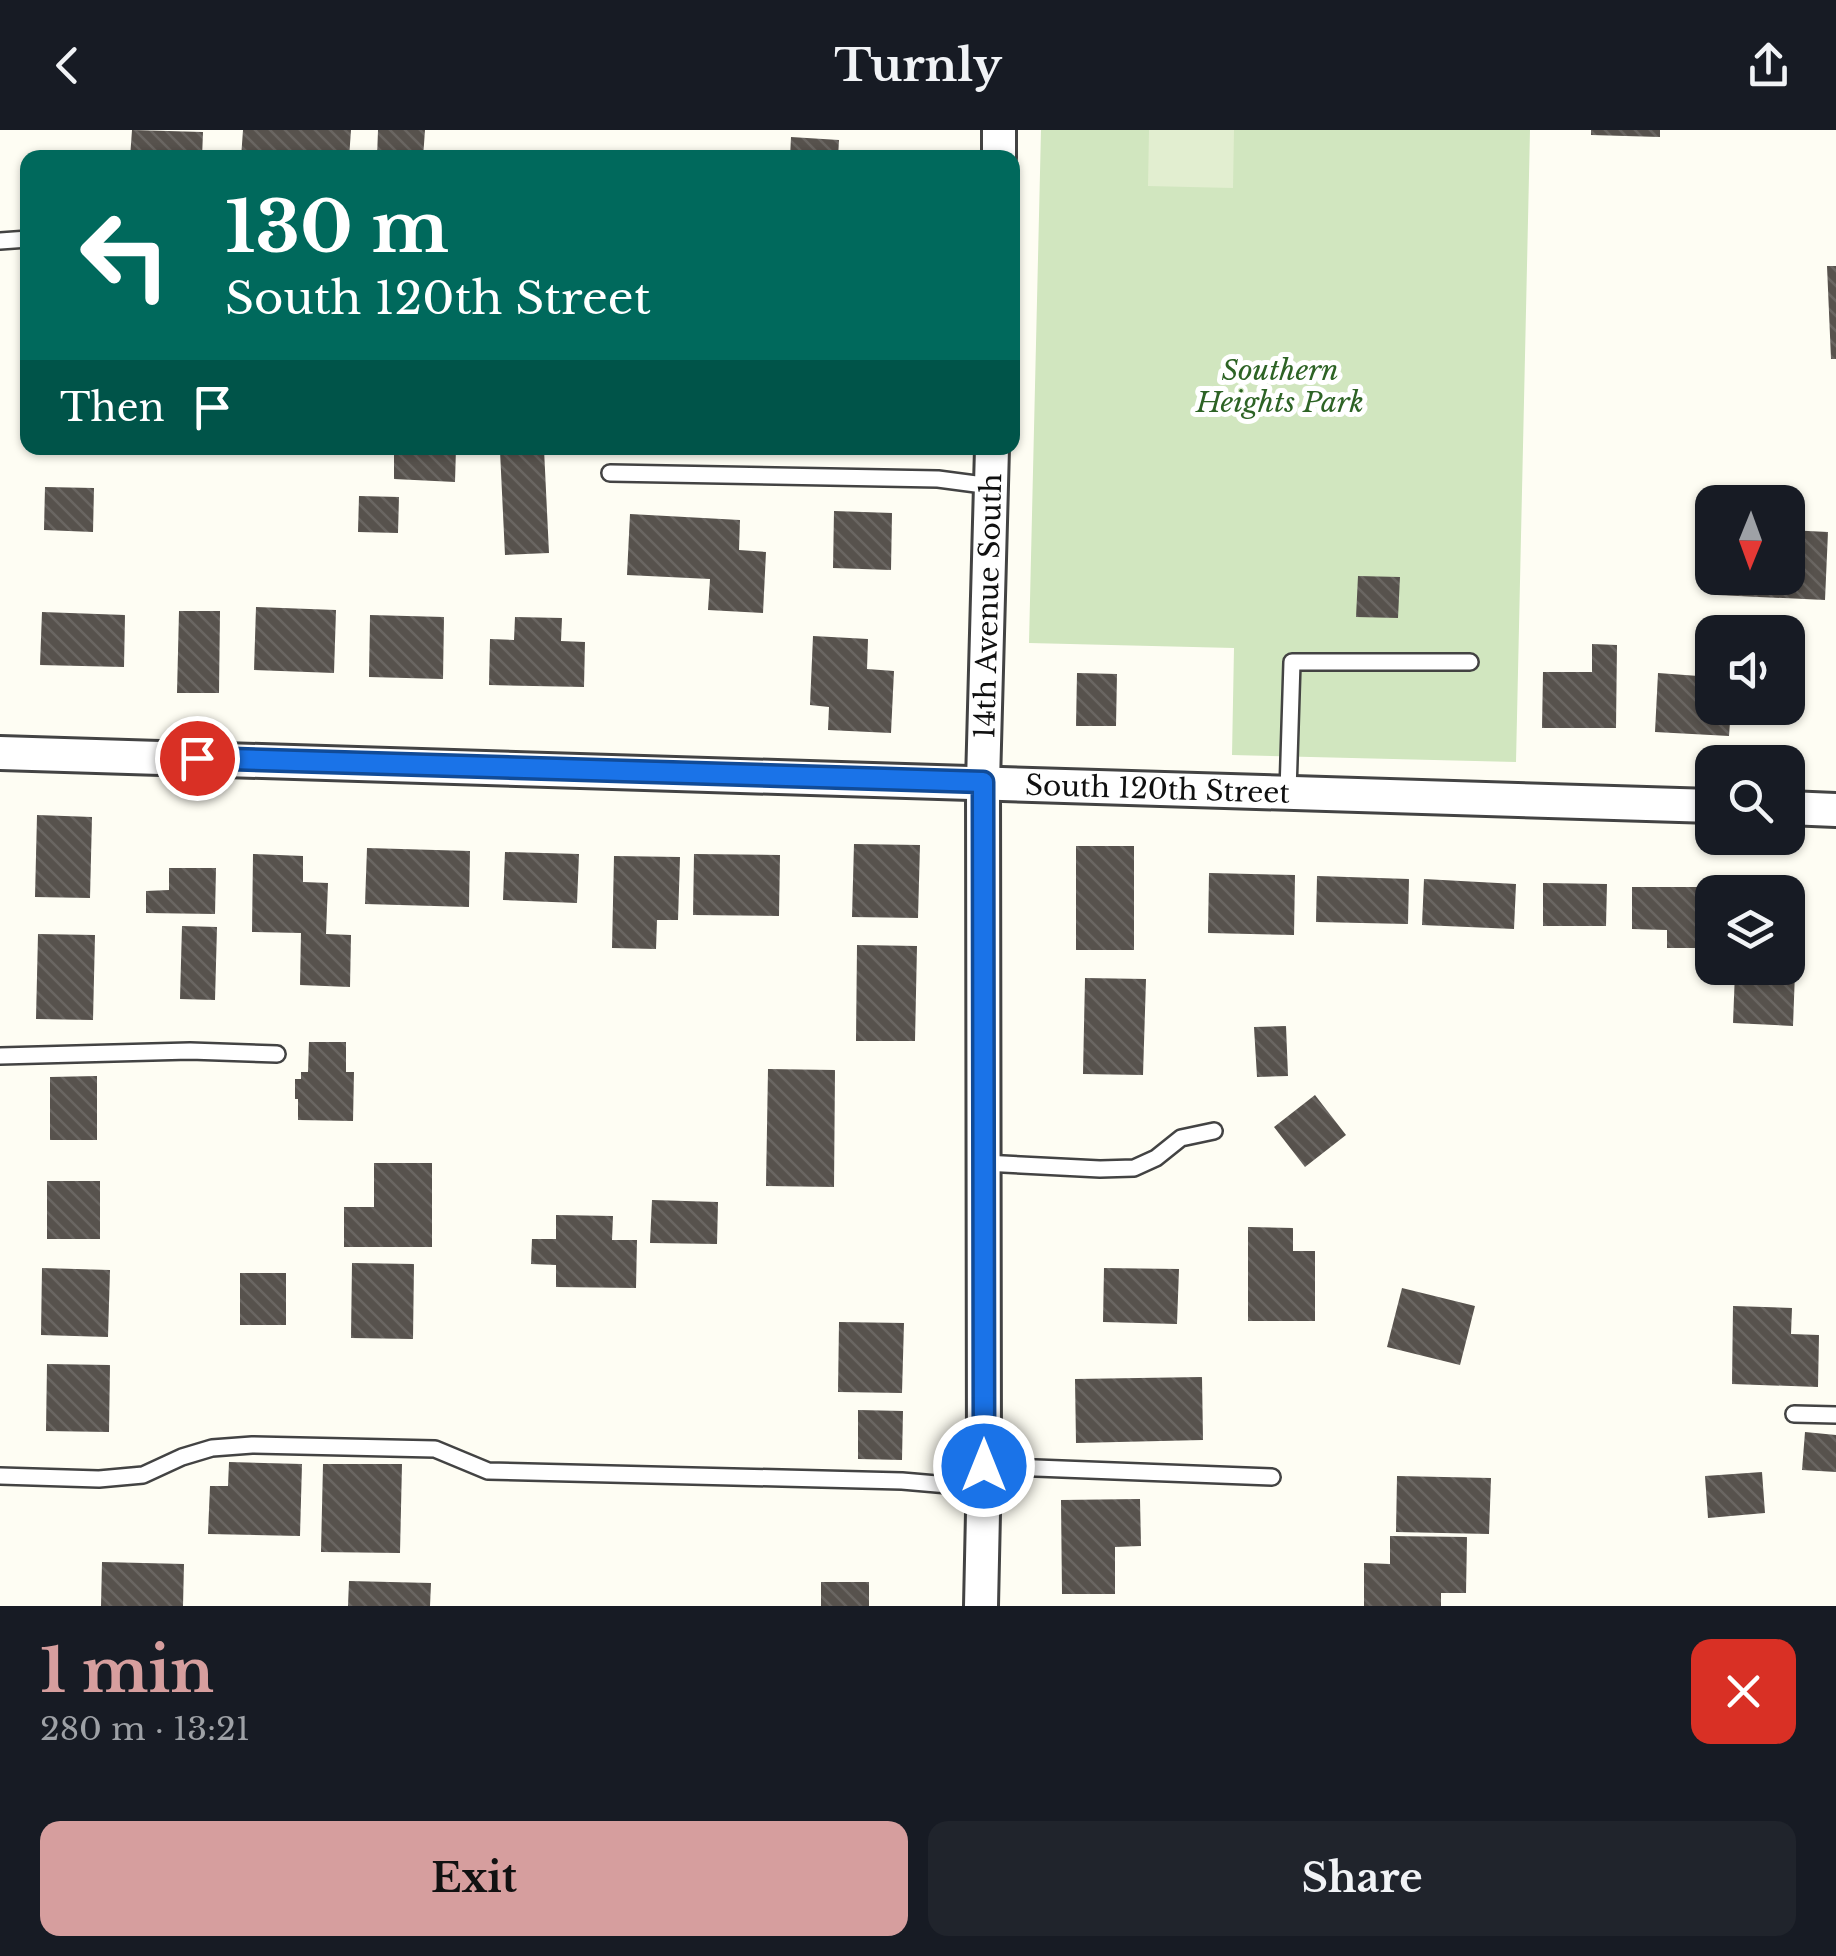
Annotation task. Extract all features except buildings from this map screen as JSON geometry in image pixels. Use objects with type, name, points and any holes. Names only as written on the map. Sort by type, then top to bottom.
[{"type":"street","name":"14th Avenue South","points":[[981,1606],[983,782],[992,455]]},
{"type":"street","name":"South 120th Street","points":[[0,753],[1695,805]]},
{"type":"street","points":[[1805,809],[1836,810]]},
{"type":"lane","points":[[610,473],[938,479],[991,486]]},
{"type":"lane","points":[[1288,792],[1292,662],[1470,662]]},
{"type":"lane","points":[[0,1056],[190,1051],[277,1054]]},
{"type":"lane","points":[[984,1164],[1134,1168],[1156,1158],[1180,1138],[1214,1131]]},
{"type":"lane","points":[[1794,1414],[1836,1415]]},
{"type":"lane","points":[[0,1476],[99,1479],[143,1475],[212,1448],[252,1445],[436,1449],[488,1470],[902,1481],[983,1477],[1272,1477]]},
{"type":"green space","name":"Southern Heights Park","points":[[1041,130],[1530,130],[1516,762],[1232,755],[1234,648],[1029,643]]},
{"type":"green space","points":[[1149,130],[1234,130],[1233,188],[1148,186]]},
{"type":"route","points":[[197,758],[983,782],[984,1466]]}]
